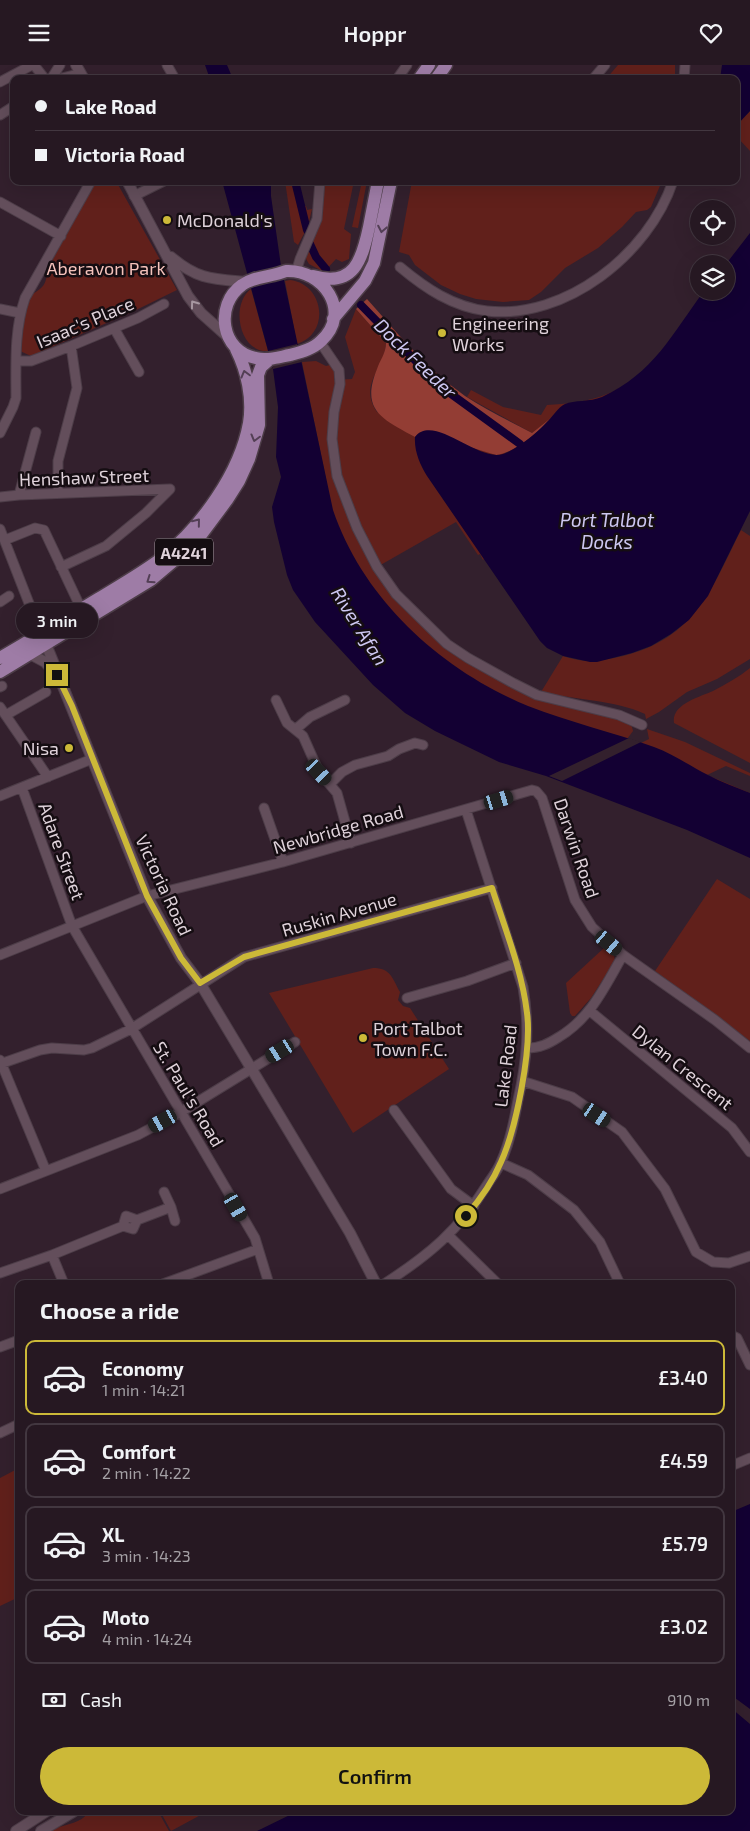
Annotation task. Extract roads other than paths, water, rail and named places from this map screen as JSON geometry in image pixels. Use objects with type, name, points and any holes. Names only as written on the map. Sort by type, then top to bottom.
[{"type":"main road","points":[[248,281],[283,273],[302,273],[331,279],[343,276],[355,268],[360,261],[365,246],[377,185]]},
{"type":"main road","points":[[333,319],[362,285],[374,263],[390,185]]},
{"type":"main road","points":[[232,344],[252,358],[270,359],[300,353],[320,342],[331,328],[333,319],[334,311],[330,295],[320,282],[302,273]]},
{"type":"main road","name":"A4241","points":[[0,672],[30,654],[44,639],[162,558],[178,544],[217,497],[241,452],[249,422],[249,388],[241,358],[232,344],[224,325],[226,308],[232,295],[248,281]]},
{"type":"main road","name":"A4241","points":[[0,658],[44,639],[151,580],[184,553],[201,535],[239,481],[249,459],[258,425],[258,375],[261,367],[270,359]]},
{"type":"street","points":[[14,75],[33,65],[42,75]]},
{"type":"street","points":[[400,75],[408,65]]},
{"type":"street","points":[[596,75],[605,65]]},
{"type":"street","points":[[1,428],[16,398],[16,361],[20,313],[28,290],[89,185]]},
{"type":"street","points":[[129,185],[194,305],[232,344]]},
{"type":"street","points":[[134,196],[156,185]]},
{"type":"street","points":[[302,273],[300,259],[317,219],[320,185]]},
{"type":"street","points":[[400,267],[419,278],[444,298],[487,311],[530,309],[558,300],[600,277],[630,250],[661,211],[671,185]]},
{"type":"street","points":[[0,202],[61,236]]},
{"type":"street","points":[[166,253],[190,271],[202,276],[217,280],[248,281]]},
{"type":"street","name":"Isaac's Place","points":[[16,361],[31,361],[71,347],[164,305]]},
{"type":"street","points":[[0,309],[20,313]]},
{"type":"street","points":[[114,328],[139,372]]},
{"type":"street","points":[[320,342],[339,370],[340,384],[334,412],[332,439],[341,490],[357,528],[377,567],[396,594],[447,644],[513,683],[537,695],[620,715],[642,725]]},
{"type":"street","points":[[58,493],[58,461],[77,388],[71,347]]},
{"type":"street","points":[[19,495],[36,432]]},
{"type":"street","name":"Henshaw Street","points":[[0,497],[170,489],[146,513],[106,546],[62,567]]},
{"type":"street","points":[[5,540],[36,528],[44,530],[78,603]]},
{"type":"street","name":"Victoria Road","points":[[0,529],[147,896],[181,958],[200,983],[350,1233],[374,1280]]},
{"type":"street","points":[[0,601],[9,596]]},
{"type":"street","points":[[30,654],[45,662],[57,675]]},
{"type":"street","points":[[6,715],[46,691]]},
{"type":"street","points":[[276,700],[276,712],[303,736],[319,772],[337,793],[351,843]]},
{"type":"street","points":[[296,729],[310,717],[337,707],[345,700]]},
{"type":"street","points":[[0,707],[48,777]]},
{"type":"street","points":[[330,784],[342,772],[355,765],[419,744],[415,733]]},
{"type":"street","points":[[0,796],[92,759]]},
{"type":"street","name":"Adare Street","points":[[22,787],[72,926]]},
{"type":"street","name":"Newbridge Road","points":[[1,952],[147,896],[283,862],[532,790],[536,791]]},
{"type":"street","name":"Darwin Road","points":[[536,791],[542,798],[575,900],[592,927],[623,955],[715,1020],[750,1048]]},
{"type":"street","points":[[264,808],[263,819],[283,862]]},
{"type":"street","name":"Lake Road","points":[[390,1280],[417,1263],[449,1236],[474,1206],[501,1163],[511,1135],[522,1081],[527,1048],[528,1015],[523,987],[466,810]]},
{"type":"street","name":"Ruskin Avenue","points":[[0,1062],[52,1048],[84,1050],[92,1048],[131,1029],[200,983],[244,957],[492,888]]},
{"type":"street","name":"St. Paul's Road","points":[[72,926],[255,1239],[268,1280]]},
{"type":"street","points":[[527,1048],[540,1048],[570,1030],[590,1011],[623,955]]},
{"type":"street","points":[[407,998],[467,981],[516,963]]},
{"type":"street","name":"Dylan Crescent","points":[[590,1011],[732,1128],[750,1152]]},
{"type":"street","points":[[0,1189],[138,1135],[181,1112],[295,1042]]},
{"type":"street","points":[[0,1062],[46,1171]]},
{"type":"street","points":[[522,1081],[572,1097],[622,1132],[665,1189],[696,1252],[713,1262],[729,1263],[750,1256]]},
{"type":"street","points":[[394,1110],[451,1189],[474,1206]]},
{"type":"street","points":[[501,1163],[528,1175],[574,1210],[600,1241],[618,1280]]},
{"type":"street","points":[[164,1192],[175,1221]]},
{"type":"street","points":[[0,1273],[52,1255],[123,1226],[132,1229],[137,1220],[171,1207]]},
{"type":"street","points":[[449,1236],[494,1280]]},
{"type":"street","points":[[174,1280],[258,1249]]},
{"type":"street","points":[[52,1255],[62,1280]]},
{"type":"street","points":[[735,1337],[750,1365]]},
{"type":"street","points":[[0,1347],[15,1341]]},
{"type":"street","points":[[0,1433],[15,1427]]},
{"type":"street","points":[[735,1464],[750,1458]]},
{"type":"street","points":[[16,1831],[41,1815]]},
{"type":"street","points":[[41,1831],[68,1815]]},
{"type":"water","points":[[205,65],[227,65],[231,75],[209,75]]},
{"type":"water","points":[[722,65],[750,65],[750,111],[740,122],[740,75],[721,75]]},
{"type":"water","name":"River Afan","points":[[223,185],[271,185],[281,266],[333,510],[346,542],[364,573],[385,602],[409,628],[436,652],[465,673],[496,691],[543,712],[654,747],[713,778],[750,793],[750,858],[687,830],[546,776],[499,762],[435,731],[405,713],[373,685],[315,622],[293,590],[287,575],[272,507],[281,477],[276,457],[278,407],[273,369]]},
{"type":"water","name":"Port Talbot Docks","points":[[750,233],[750,511],[708,596],[689,620],[671,634],[651,646],[597,662],[563,656],[547,648],[540,641],[427,476],[418,458],[415,437],[423,431],[433,431],[493,455],[503,454],[514,449],[532,436],[565,404],[602,397],[635,376],[661,351],[698,300],[735,300],[735,255],[733,255]]},
{"type":"water","points":[[750,1504],[750,1831],[257,1831],[290,1815],[735,1815],[735,1510]]},
{"type":"waterway","name":"Dock Feeder","points":[[296,185],[307,230]]},
{"type":"waterway","name":"Dock Feeder","points":[[310,244],[316,257],[326,269]]},
{"type":"waterway","name":"Dock Feeder","points":[[361,305],[440,386],[520,444]]},
{"type":"place","name":"McDonald's","points":[[167,220]]},
{"type":"place","name":"Engineering Works","points":[[442,333]]},
{"type":"place","name":"Nisa","points":[[69,748]]},
{"type":"place","name":"Port Talbot Town F.C.","points":[[363,1038]]},
{"type":"park label","name":"Aberavon Park","points":[[106,268]]}]
